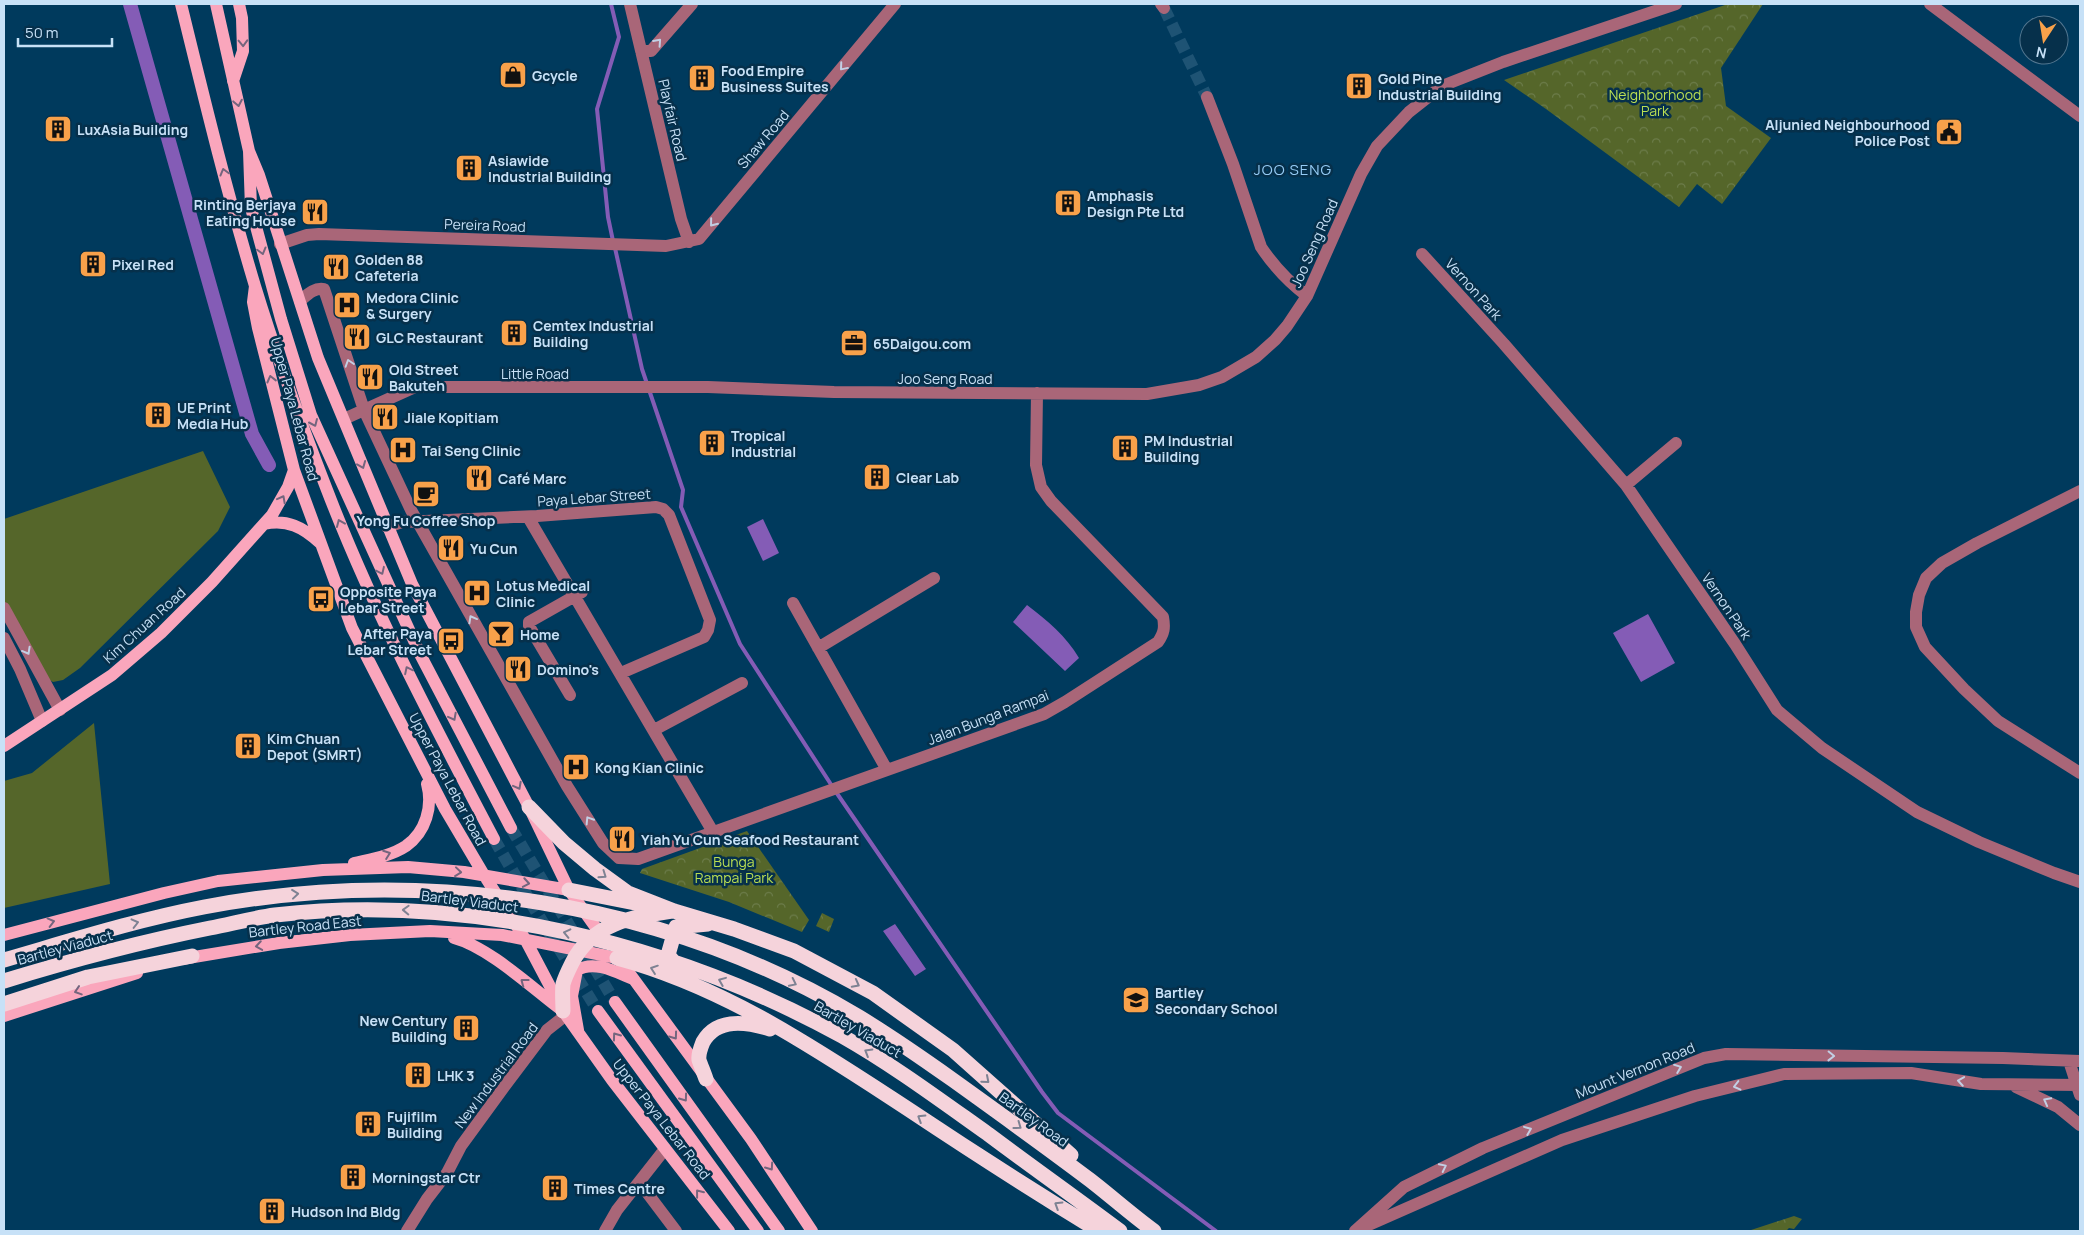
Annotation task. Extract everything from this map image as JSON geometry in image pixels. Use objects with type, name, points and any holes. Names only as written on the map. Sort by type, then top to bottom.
[{"type":"highway","points":[[529,807],[564,843],[628,893],[674,911],[734,929],[794,952],[873,993],[953,1050],[1076,1159],[1086,1170],[1092,1182]]},
{"type":"highway","points":[[569,890],[674,911]]},
{"type":"highway","name":"Bartley Viaduct","points":[[4,960],[154,918],[247,900],[338,891],[465,892],[565,907],[610,917],[670,934],[762,968],[856,1015],[892,1037]]},
{"type":"highway","name":"Bartley Viaduct","points":[[4,980],[161,938],[274,915],[378,909],[484,916],[597,940],[646,954],[710,976],[792,1010],[842,1037],[909,1077],[1120,1231]]},
{"type":"highway","points":[[564,1013],[563,984],[579,950],[598,932],[632,917],[674,911]]},
{"type":"highway","points":[[689,982],[668,955],[676,927],[715,924]]},
{"type":"highway","points":[[4,1004],[88,977],[192,956]]},
{"type":"highway","points":[[617,958],[689,982],[717,994],[779,1027],[1099,1231]]},
{"type":"highway","points":[[706,1079],[699,1059],[701,1046],[707,1036],[719,1026],[733,1023],[750,1023],[793,1036]]},
{"type":"highway","name":"Bartley Road","points":[[892,1037],[1092,1182],[1154,1231]]},
{"type":"main road","name":"Upper Paya Lebar Road","points":[[181,4],[255,286],[327,491],[369,592],[452,759],[494,838]]},
{"type":"main road","name":"Upper Paya Lebar Road","points":[[216,4],[249,151],[251,208],[281,319],[311,415],[421,656],[512,828]]},
{"type":"main road","points":[[233,81],[243,51],[242,18],[239,4]]},
{"type":"main road","name":"Upper Paya Lebar Road","points":[[249,151],[260,175],[280,244],[318,358],[387,527],[416,593],[529,807],[569,890],[751,1139],[812,1231]]},
{"type":"main road","name":"Upper Paya Lebar Road","points":[[255,286],[253,302],[258,328],[294,470],[352,628],[445,809],[484,876],[525,939],[564,1013],[665,1149],[729,1231]]},
{"type":"main road","name":"Kim Chuan Road","points":[[4,746],[112,675],[140,652],[212,582],[264,524],[280,502],[294,470]]},
{"type":"main road","points":[[264,524],[276,521],[297,525],[309,532],[321,543]]},
{"type":"main road","points":[[322,870],[382,856],[406,846],[415,838],[430,809],[430,794],[418,756]]},
{"type":"main road","points":[[4,934],[164,892],[218,881],[322,870],[408,867],[484,876],[569,890]]},
{"type":"main road","points":[[430,932],[467,941],[492,957],[564,1013]]},
{"type":"main road","name":"Bartley Road East","points":[[4,1016],[192,956],[350,935],[430,932],[502,935],[617,958]]},
{"type":"main road","points":[[579,1035],[572,996],[577,970],[582,967],[603,967],[633,979]]},
{"type":"main road","name":"Upper Paya Lebar Road","points":[[614,1002],[778,1231]]},
{"type":"main road","name":"Upper Paya Lebar Road","points":[[598,1011],[758,1231]]},
{"type":"street","name":"Playfair Road","points":[[630,4],[681,219],[689,242]]},
{"type":"street","points":[[642,51],[651,51],[692,4]]},
{"type":"street","name":"Shaw Road","points":[[689,242],[699,239],[707,230],[895,4]]},
{"type":"street","name":"Joo Seng Road","points":[[733,388],[834,392],[1148,394],[1199,386],[1222,377],[1256,357],[1287,326],[1307,296],[1361,174],[1377,146],[1409,112],[1442,86],[1503,62],[1662,6],[1676,4]]},
{"type":"street","points":[[1930,4],[2080,116]]},
{"type":"street","points":[[1207,97],[1233,164],[1261,247],[1280,270],[1307,296]]},
{"type":"street","name":"Pereira Road","points":[[280,244],[319,234],[666,246],[689,242]]},
{"type":"street","name":"Vernon Park","points":[[1422,254],[1504,344],[1626,485],[1735,644],[1776,710],[1822,748],[1917,812],[1979,842],[2080,882]]},
{"type":"street","points":[[300,301],[319,288],[324,290],[364,410],[418,522]]},
{"type":"street","name":"Little Road","points":[[344,420],[415,387],[733,388]]},
{"type":"street","name":"Jalan Bunga Rampai","points":[[418,522],[563,778],[603,844],[618,858],[638,859],[1044,714],[1079,694],[1158,642],[1164,634],[1163,617],[1051,501],[1041,487],[1036,465],[1037,393]]},
{"type":"street","points":[[1626,485],[1676,443]]},
{"type":"street","points":[[2080,491],[1977,543],[1942,563],[1926,578],[1919,595],[1916,612],[1916,627],[1925,647],[1964,689],[1998,721],[2080,773]]},
{"type":"street","name":"Paya Lebar Street","points":[[387,527],[402,522],[528,517],[656,507],[663,509],[669,515],[710,620],[708,630],[704,637],[621,673]]},
{"type":"street","points":[[528,517],[578,594],[621,673],[713,832]]},
{"type":"street","points":[[818,648],[934,578]]},
{"type":"street","points":[[570,695],[528,626],[532,618],[578,594]]},
{"type":"street","points":[[793,603],[887,770]]},
{"type":"street","points":[[4,608],[60,710]]},
{"type":"street","points":[[4,638],[20,669],[42,722]]},
{"type":"street","points":[[654,730],[742,683]]},
{"type":"street","name":"New Industrial Road","points":[[406,1231],[447,1173],[461,1146],[547,1030],[564,1013]]},
{"type":"street","name":"Mount Vernon Road","points":[[1356,1231],[1404,1187],[1483,1148],[1704,1058],[1726,1054],[2003,1058],[2075,1061]]},
{"type":"street","points":[[1782,1055],[1784,1074]]},
{"type":"street","points":[[2075,1061],[2079,1088]]},
{"type":"street","name":"Mount Vernon Road","points":[[1356,1231],[1562,1140],[1695,1096],[1784,1074],[1911,1073],[1981,1084],[2079,1088]]},
{"type":"street","points":[[2009,1084],[2028,1091],[2058,1107],[2080,1125]]},
{"type":"street","points":[[604,1231],[617,1210],[665,1149]]},
{"type":"street","points":[[639,1182],[676,1231]]},
{"type":"green space","name":"Neighborhood Park","points":[[1728,4],[1763,4],[1721,68],[1726,106],[1771,138],[1722,204],[1697,184],[1679,207],[1504,80]]},
{"type":"green space","points":[[203,451],[230,507],[218,531],[80,668],[63,680],[53,682],[38,674],[4,602],[4,519]]},
{"type":"green space","points":[[94,723],[110,884],[4,908],[4,781],[32,773]]},
{"type":"green space","name":"Bunga Rampai Park","points":[[747,831],[809,920],[802,932],[729,902],[640,873],[642,869]]},
{"type":"green space","points":[[822,913],[834,919],[829,932],[816,926]]},
{"type":"green space","points":[[1794,1216],[1802,1219],[1794,1229],[1789,1228],[1786,1231],[1748,1231]]},
{"type":"shaded area","points":[[763,519],[779,553],[763,561],[747,527]]},
{"type":"shaded area","points":[[1027,605],[1056,629],[1079,658],[1065,671],[1013,622]]},
{"type":"shaded area","points":[[1648,614],[1675,663],[1641,682],[1613,633]]},
{"type":"shaded area","points":[[895,924],[926,969],[915,976],[883,931]]},
{"type":"waterway","points":[[130,4],[252,434],[269,465]]},
{"type":"waterway","points":[[611,4],[619,37],[597,109],[608,217],[613,241]]},
{"type":"waterway","points":[[615,248],[642,369],[683,490],[681,507],[740,644],[832,786]]},
{"type":"waterway","points":[[836,792],[1058,1113],[1216,1231]]},
{"type":"tunnel","points":[[1164,8],[1207,97]]},
{"type":"tunnel","points":[[511,828],[615,1002]]},
{"type":"tunnel","points":[[494,839],[598,1011]]},
{"type":"place","name":"Gcycle","points":[[513,75]]},
{"type":"place","name":"Food Empire Business Suites","points":[[702,78]]},
{"type":"place","name":"Gold Pine Industrial Building","points":[[1359,86]]},
{"type":"place","name":"LuxAsia Building","points":[[58,129]]},
{"type":"place","name":"Aljunied Neighbourhood Police Post","points":[[1949,132]]},
{"type":"place","name":"Asiawide Industrial Building","points":[[469,168]]},
{"type":"place","name":"Amphasis Design Pte Ltd","points":[[1068,203]]},
{"type":"place","name":"Rinting Berjaya Eating House","points":[[315,212]]},
{"type":"place","name":"Pixel Red","points":[[93,264]]},
{"type":"place","name":"Golden 88 Cafeteria","points":[[336,267]]},
{"type":"place","name":"Medora Clinic & Surgery","points":[[347,305]]},
{"type":"place","name":"Cemtex Industrial Building","points":[[514,333]]},
{"type":"place","name":"GLC Restaurant","points":[[357,337]]},
{"type":"place","name":"65Daigou.com","points":[[854,343]]},
{"type":"place","name":"Old Street Bakuteh","points":[[370,377]]},
{"type":"place","name":"UE Print Media Hub","points":[[158,415]]},
{"type":"place","name":"Jiale Kopitiam","points":[[385,417]]},
{"type":"place","name":"Tropical Industrial","points":[[712,443]]},
{"type":"place","name":"PM Industrial Building","points":[[1125,448]]},
{"type":"place","name":"Tai Seng Clinic","points":[[403,450]]},
{"type":"place","name":"Clear Lab","points":[[877,477]]},
{"type":"place","name":"Café Marc","points":[[479,478]]},
{"type":"place","name":"Yong Fu Coffee Shop","points":[[426,494]]},
{"type":"place","name":"Yu Cun","points":[[451,548]]},
{"type":"place","name":"Lotus Medical Clinic","points":[[477,593]]},
{"type":"place","name":"Opposite Paya Lebar Street","points":[[321,599]]},
{"type":"place","name":"Home","points":[[501,634]]},
{"type":"place","name":"After Paya Lebar Street","points":[[451,641]]},
{"type":"place","name":"Domino's","points":[[518,669]]},
{"type":"place","name":"Kim Chuan Depot (SMRT)","points":[[248,746]]},
{"type":"place","name":"Kong Kian Clinic","points":[[576,767]]},
{"type":"place","name":"Yiah Yu Cun Seafood Restaurant","points":[[622,839]]},
{"type":"place","name":"Bartley Secondary School","points":[[1136,1000]]},
{"type":"place","name":"New Century Building","points":[[466,1028]]},
{"type":"place","name":"LHK 3","points":[[418,1075]]},
{"type":"place","name":"Fujifilm Building","points":[[368,1124]]},
{"type":"place","name":"Morningstar Ctr","points":[[353,1177]]},
{"type":"place","name":"Times Centre","points":[[555,1188]]},
{"type":"place","name":"Hudson Ind Bldg","points":[[272,1211]]},
{"type":"district","name":"JOO SENG","points":[[1293,169]]}]
